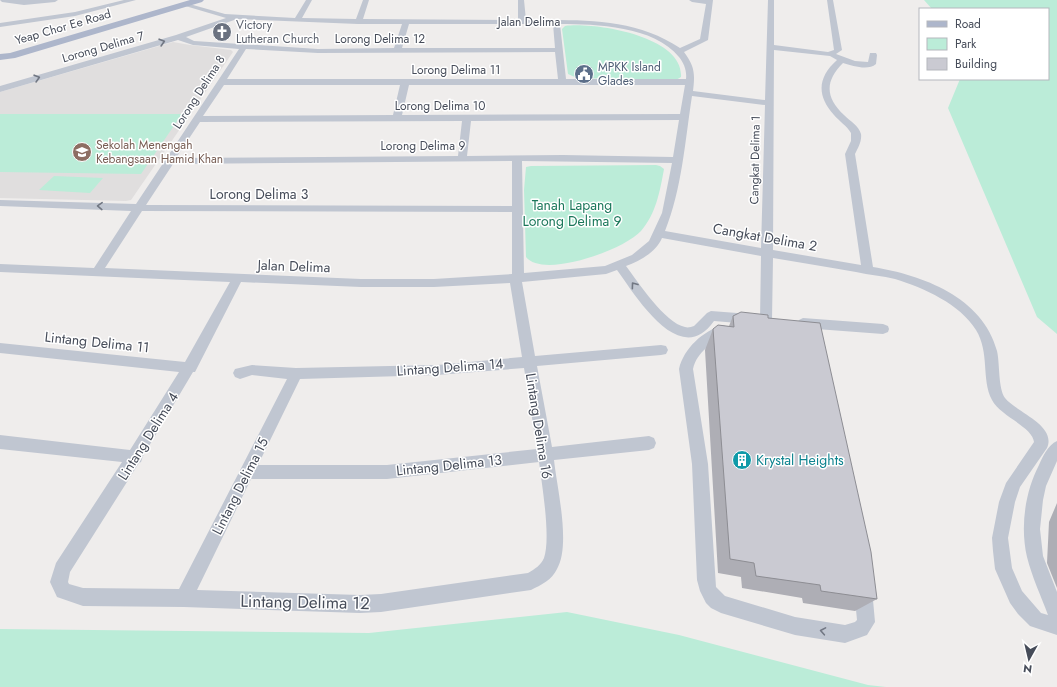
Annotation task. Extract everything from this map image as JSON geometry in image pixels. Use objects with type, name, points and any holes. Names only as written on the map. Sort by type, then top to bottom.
[{"type":"main road","name":"Yeap Chor Ee Road","points":[[0,59],[199,0]]},
{"type":"street","points":[[2,0],[24,3],[55,0]]},
{"type":"street","points":[[0,25],[75,14],[133,0]]},
{"type":"street","points":[[297,20],[308,0]]},
{"type":"street","points":[[358,22],[366,0]]},
{"type":"street","points":[[521,0],[522,22]]},
{"type":"street","points":[[680,51],[704,40],[710,1],[692,0]]},
{"type":"street","name":"Cangkat Delima 1","points":[[771,0],[767,252],[780,325]]},
{"type":"street","points":[[830,0],[838,50],[831,54]]},
{"type":"street","name":"Jalan Delima","points":[[0,268],[361,284],[434,283],[606,270],[620,266],[645,252],[654,243],[667,213],[691,82],[691,70],[680,51],[650,34],[618,25],[586,22],[358,22],[224,16],[186,4]]},
{"type":"street","name":"Lorong Delima 7","points":[[212,26],[224,16]]},
{"type":"street","name":"Lorong Delima 7","points":[[0,89],[179,37],[226,20],[243,17]]},
{"type":"street","points":[[397,51],[406,22]]},
{"type":"street","points":[[556,22],[562,82]]},
{"type":"street","name":"Lorong Delima 12","points":[[179,37],[193,43],[244,48],[318,51],[559,50]]},
{"type":"street","points":[[770,47],[831,54],[853,64],[870,65],[873,62],[873,56]]},
{"type":"street","name":"Lorong Delima 8","points":[[97,272],[244,48]]},
{"type":"street","points":[[842,60],[831,70],[825,85],[828,98],[833,108],[857,134],[850,154],[868,270]]},
{"type":"street","name":"Lorong Delima 11","points":[[221,82],[691,82]]},
{"type":"street","points":[[397,118],[405,82]]},
{"type":"street","points":[[689,93],[769,103]]},
{"type":"street","points":[[462,159],[467,118]]},
{"type":"street","name":"Lorong Delima 10","points":[[197,119],[684,118]]},
{"type":"street","name":"Lorong Delima 9","points":[[170,161],[462,159],[677,160]]},
{"type":"street","name":"Lintang Delima 16","points":[[517,159],[516,278],[546,456],[555,534],[554,552],[550,564],[544,573]]},
{"type":"street","name":"Lorong Delima 3","points":[[0,203],[139,208],[517,209]]},
{"type":"street","name":"Jalan Delima","points":[[586,271],[623,256],[658,234]]},
{"type":"street","name":"Cangkat Delima 2","points":[[658,234],[896,275],[932,288],[953,300],[965,310],[979,325],[987,339],[992,357],[995,394],[1001,404],[1037,430],[1041,435],[1042,443],[1014,482],[1007,502],[1000,538],[1000,551],[1004,569],[1016,597],[1024,608],[1036,620],[1057,626]]},
{"type":"street","points":[[620,266],[648,304],[671,326],[685,332],[698,331],[711,316],[780,325],[814,333],[883,329]]},
{"type":"street","name":"Lintang Delima 4","points":[[63,591],[59,582],[62,569],[136,457],[190,368],[212,329],[237,279]]},
{"type":"street","points":[[780,325],[730,327],[696,349],[687,361],[686,369],[700,464],[706,587],[714,600],[722,604],[795,626],[845,634],[861,630],[866,622],[861,574]]},
{"type":"street","name":"Lintang Delima 11","points":[[0,348],[190,368]]},
{"type":"street","name":"Lintang Delima 14","points":[[240,372],[252,370],[296,374],[437,370],[661,350]]},
{"type":"street","name":"Lintang Delima 15","points":[[184,598],[296,374]]},
{"type":"street","points":[[0,442],[136,457]]},
{"type":"street","name":"Lintang Delima 13","points":[[247,472],[387,472],[546,456],[649,443]]},
{"type":"street","points":[[1057,448],[1043,474],[1031,520],[1035,556],[1057,614]]},
{"type":"street","name":"Lintang Delima 12","points":[[63,591],[83,597],[184,598],[381,604],[531,581],[544,573]]},
{"type":"shaded area","name":"Sekolah Menengah Kebangsaan Hamid Khan","points":[[173,42],[231,50],[233,52],[131,200],[0,198],[0,92]]},
{"type":"green space","points":[[924,0],[1057,0],[1057,334],[1037,317],[948,108],[960,80],[1049,80],[1049,8],[931,8]]},
{"type":"green space","points":[[578,25],[615,30],[635,35],[653,42],[668,51],[678,63],[681,77],[676,80],[577,78],[568,74],[562,29],[565,26]]},
{"type":"green space","points":[[0,114],[182,114],[141,174],[0,172]]},
{"type":"green space","name":"Tanah Lapang Lorong Delima 9","points":[[656,165],[664,169],[657,202],[646,224],[641,231],[632,238],[602,253],[565,263],[549,265],[535,263],[526,257],[524,190],[526,167]]},
{"type":"green space","points":[[54,176],[103,178],[90,193],[39,190]]},
{"type":"green space","points":[[567,612],[679,635],[868,685],[886,687],[0,687],[0,629],[369,633]]},
{"type":"building","points":[[741,312],[768,315],[768,318],[820,323],[871,552],[877,599],[821,591],[820,585],[756,576],[754,563],[730,559],[713,329],[718,325],[734,327],[733,316]]},
{"type":"place","name":"Victory Lutheran Church","points":[[222,32]]},
{"type":"place","name":"MPKK Island Glades","points":[[584,74]]},
{"type":"place","name":"Sekolah Menengah Kebangsaan Hamid Khan","points":[[82,152]]},
{"type":"place","name":"Krystal Heights","points":[[742,460]]}]
